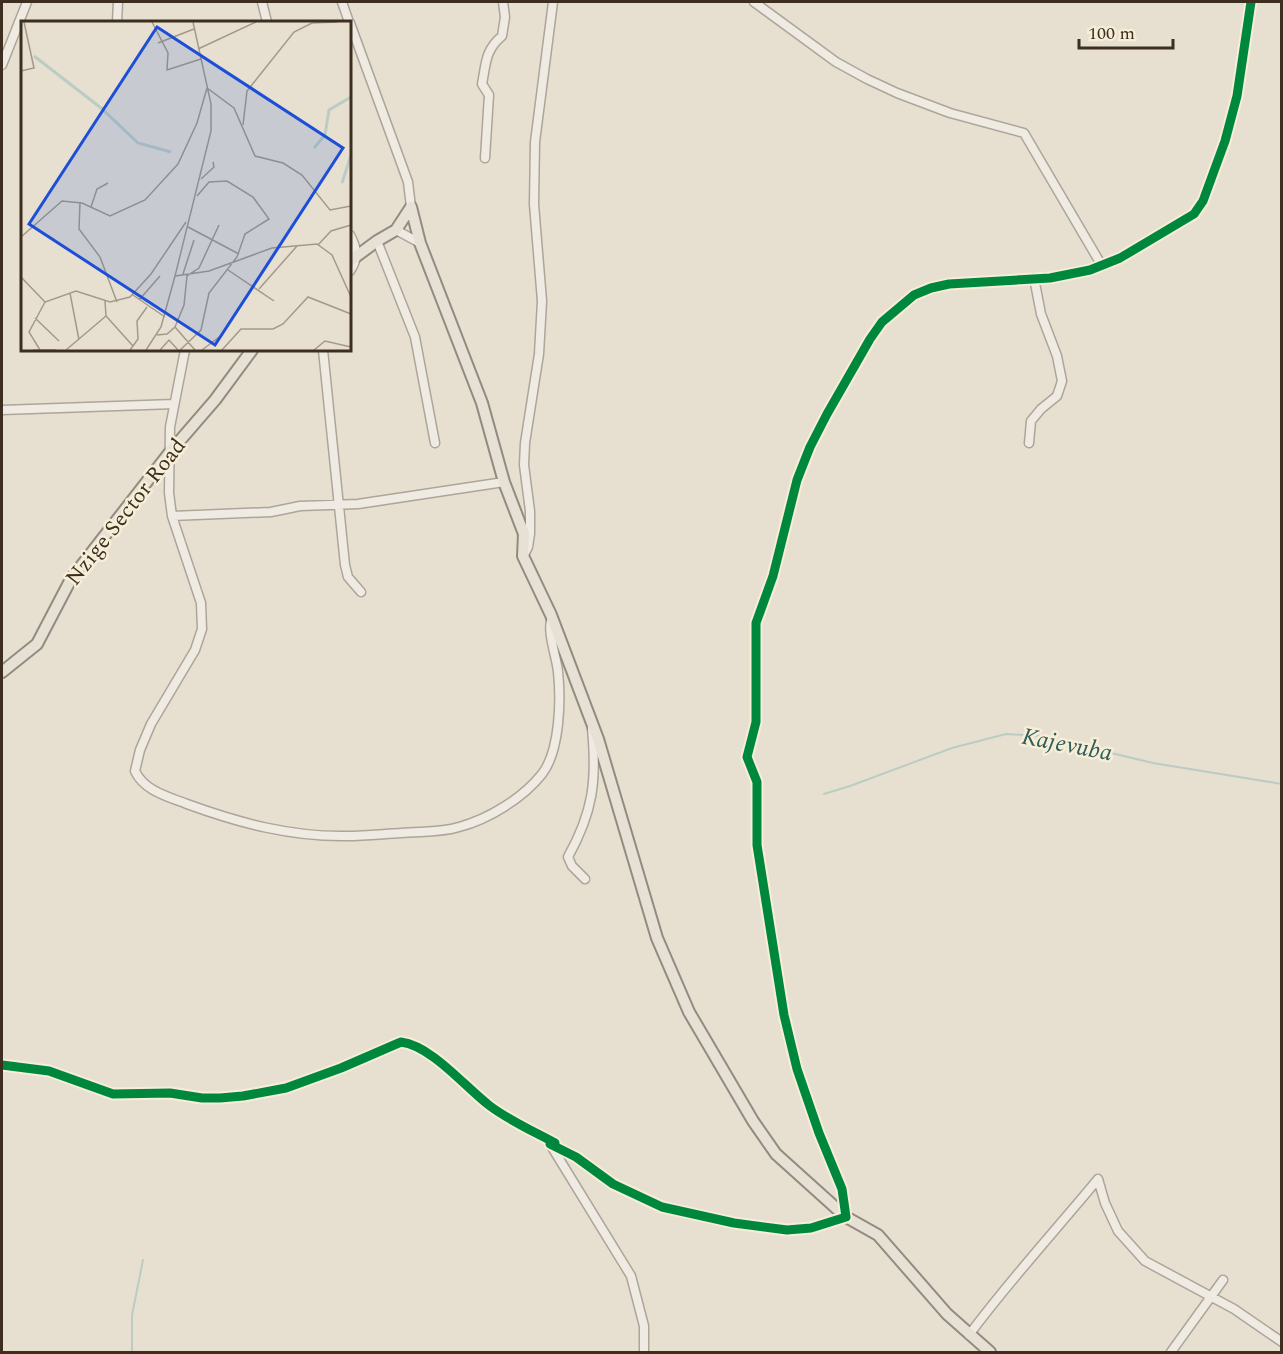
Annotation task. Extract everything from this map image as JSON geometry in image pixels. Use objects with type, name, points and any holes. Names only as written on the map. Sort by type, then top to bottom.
[{"type":"main road","points":[[353,258],[396,230],[411,207]]},
{"type":"main road","points":[[411,207],[420,243],[482,403],[504,482],[525,534],[523,556],[551,615],[591,722],[657,938],[689,1012],[768,1145],[846,1217],[878,1235],[947,1314],[990,1353]]},
{"type":"main road","name":"Nzige Sector Road","points":[[2,672],[37,644],[70,579],[170,452],[215,400],[251,351]]},
{"type":"street","points":[[2,65],[27,2]]},
{"type":"street","points":[[117,21],[118,2]]},
{"type":"street","points":[[262,2],[267,21]]},
{"type":"street","points":[[342,2],[348,21]]},
{"type":"street","points":[[485,158],[489,95],[482,84],[486,59],[492,44],[502,36],[505,17],[503,2]]},
{"type":"street","points":[[523,556],[528,547],[530,534],[524,465],[525,443],[539,354],[542,301],[534,204],[535,142],[554,2]]},
{"type":"street","points":[[754,2],[820,51],[867,79],[950,113],[1024,133],[1102,266]]},
{"type":"street","points":[[550,1144],[576,1157],[613,1184],[662,1207],[734,1223],[787,1230],[811,1228],[846,1217],[842,1190],[819,1133],[792,1049],[778,981],[769,910],[761,872],[756,828],[757,782],[747,757],[756,722],[756,623],[773,576],[792,495],[810,447],[838,393],[882,322],[908,299],[931,288],[984,280],[1063,277],[1102,266],[1190,218],[1203,201],[1225,141],[1237,96],[1251,2]]},
{"type":"street","points":[[351,28],[408,182],[411,207]]},
{"type":"street","points":[[396,230],[420,243]]},
{"type":"street","points":[[351,237],[356,245],[353,258]]},
{"type":"street","points":[[377,241],[415,337],[435,443]]},
{"type":"street","points":[[1029,443],[1031,421],[1057,396],[1062,381],[1059,364],[1041,314],[1034,278]]},
{"type":"street","points":[[185,351],[169,440],[169,493],[172,516],[199,595],[202,629],[195,650],[151,724],[140,750],[135,771],[141,781],[163,795],[237,822],[283,832],[330,836],[442,831],[471,823],[509,803],[531,786],[548,764],[553,749],[559,701],[558,672],[550,628],[553,619],[551,615]]},
{"type":"street","points":[[323,351],[346,573],[361,592]]},
{"type":"street","points":[[2,410],[174,404]]},
{"type":"street","points":[[172,516],[271,512],[300,506],[338,505],[504,482]]},
{"type":"street","points":[[585,879],[572,866],[567,857],[582,831],[590,804],[594,767],[591,722]]},
{"type":"street","points":[[2,1065],[49,1071],[113,1094],[170,1093],[220,1098],[286,1088],[341,1068],[401,1042],[410,1043],[430,1054],[490,1106],[555,1143],[550,1144]]},
{"type":"street","points":[[550,1144],[631,1276],[644,1326],[644,1353]]},
{"type":"street","points":[[969,1335],[997,1297],[1098,1179],[1105,1203],[1118,1231],[1145,1261],[1234,1309],[1281,1342]]},
{"type":"street","points":[[1171,1353],[1223,1280]]},
{"type":"waterway","name":"Kajevuba","points":[[824,794],[952,748],[1006,734],[1040,736],[1153,763],[1282,784]]},
{"type":"waterway","points":[[132,1352],[132,1315],[143,1260]]},
{"type":"cycle path","points":[[2,1065],[49,1071],[113,1094],[170,1093],[220,1098],[286,1088],[341,1068],[401,1042],[413,1045],[436,1059],[490,1106],[555,1143],[550,1144],[576,1157],[613,1184],[662,1207],[734,1223],[787,1230],[811,1228],[846,1217],[842,1189],[819,1133],[797,1069],[784,1015],[757,845],[757,782],[747,757],[756,722],[756,623],[773,576],[797,480],[810,447],[827,414],[870,339],[882,322],[914,295],[949,284],[1050,278],[1090,270],[1120,258],[1194,214],[1203,201],[1225,141],[1237,96],[1251,2]]}]
